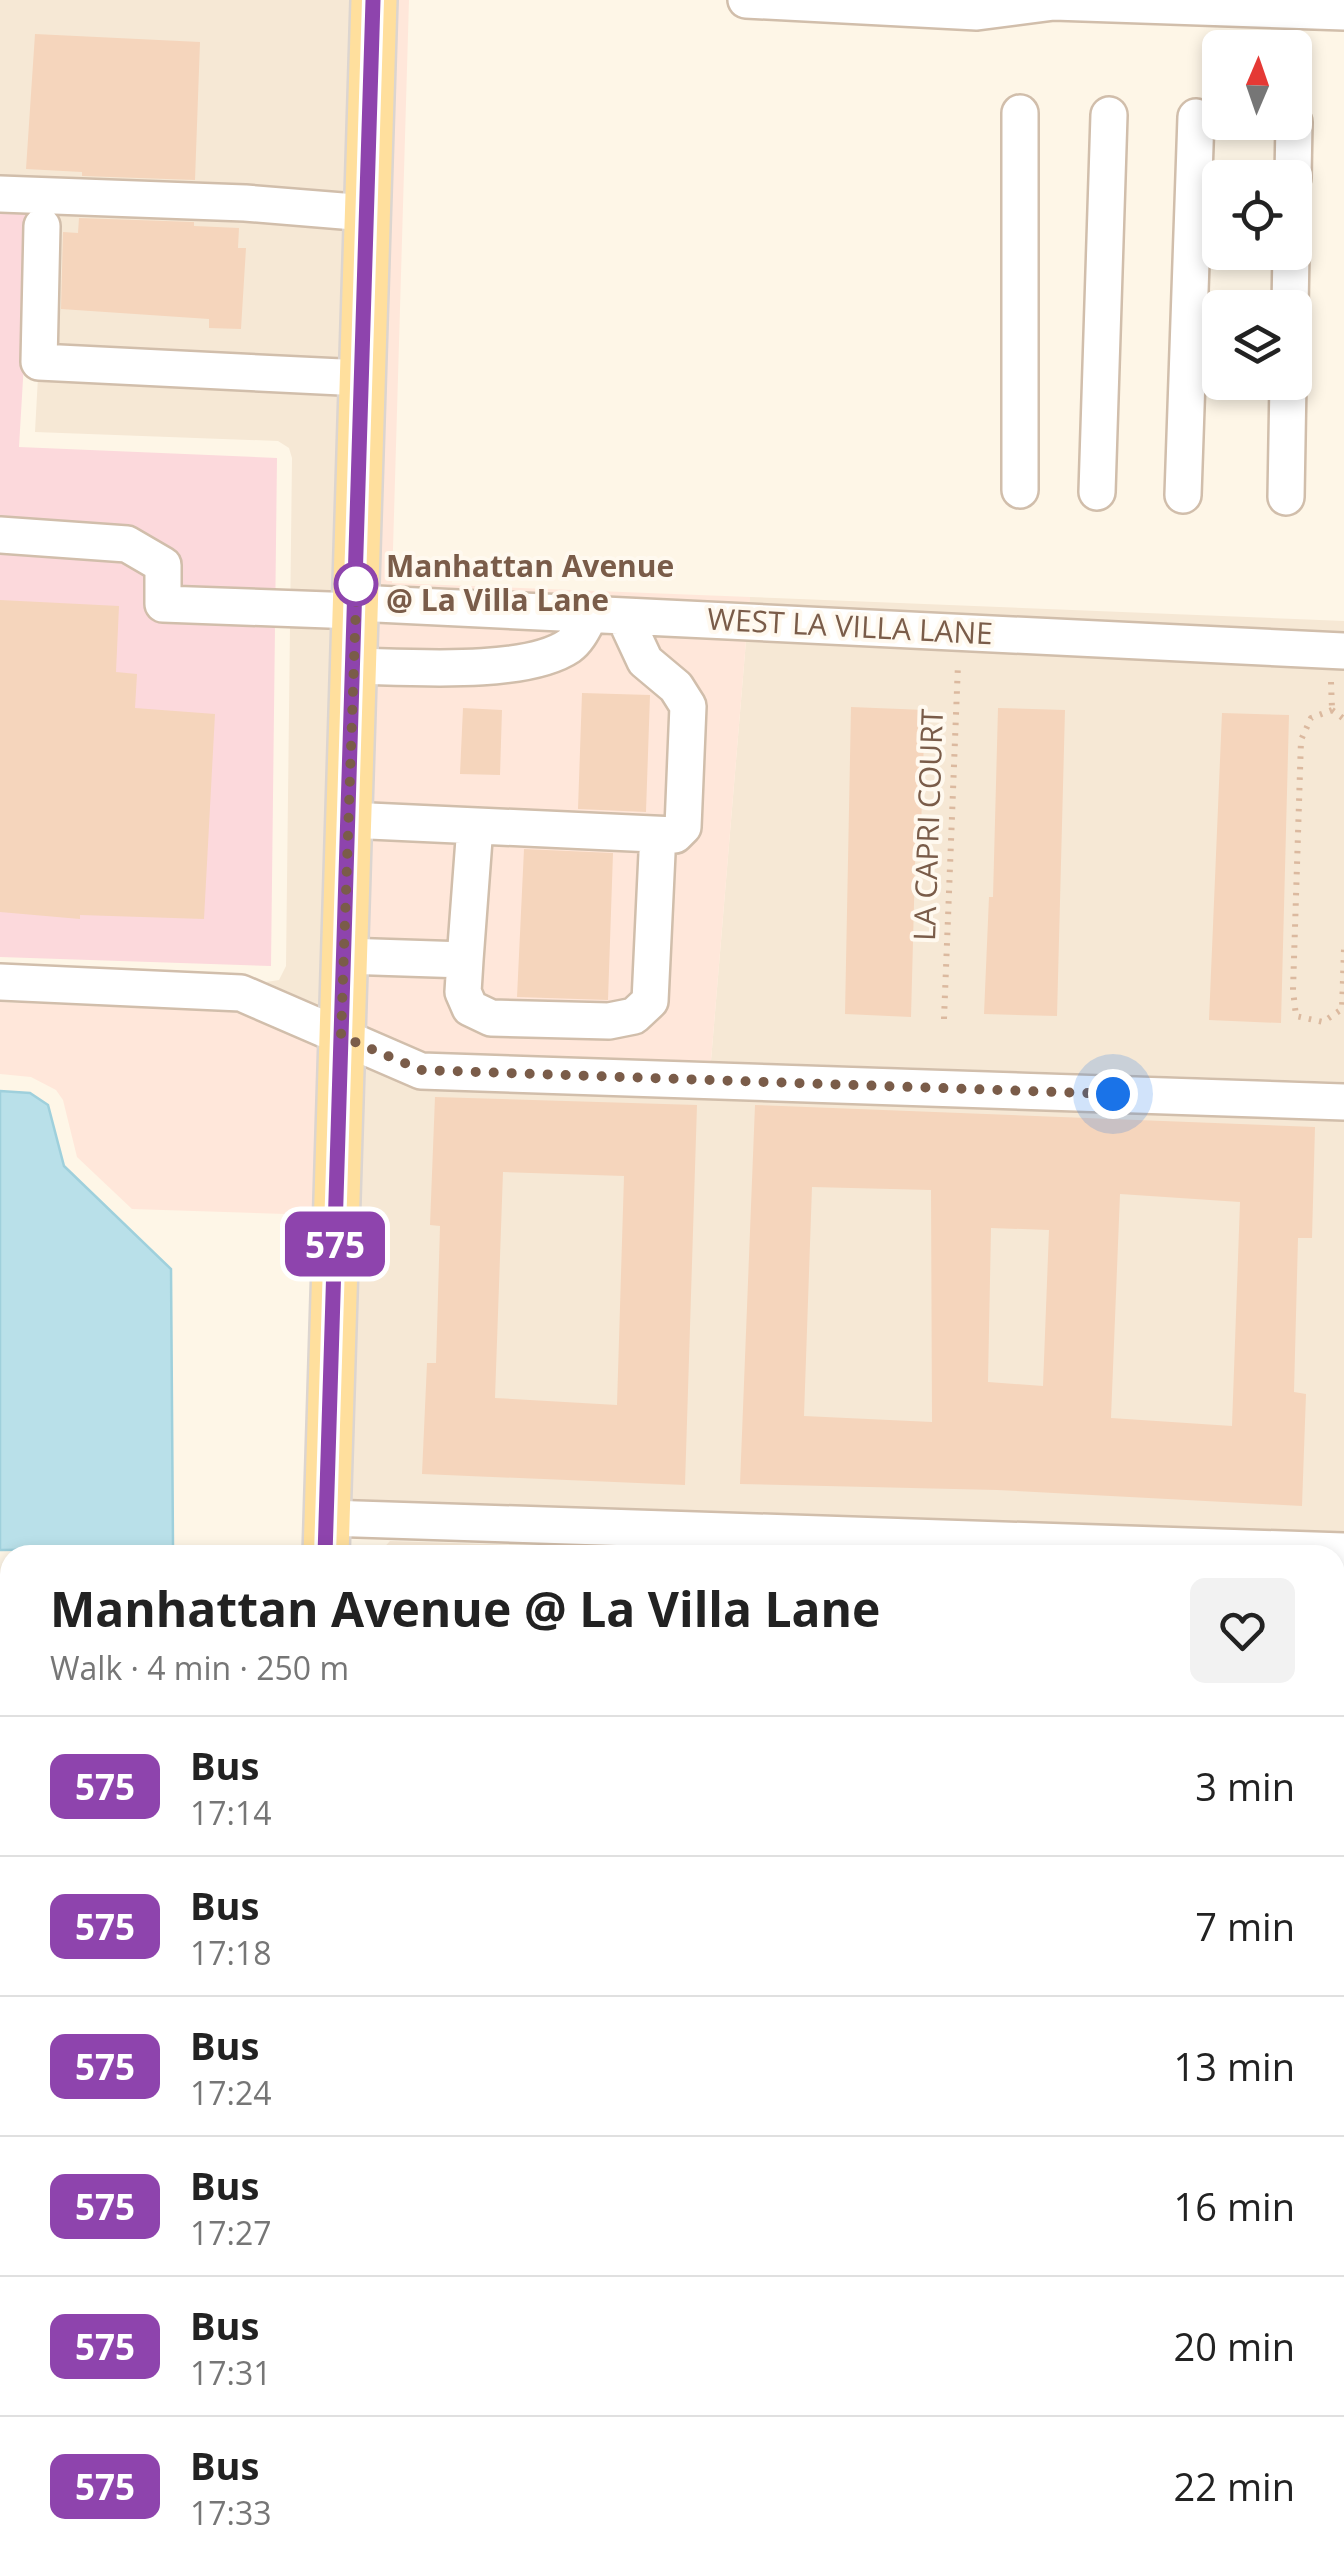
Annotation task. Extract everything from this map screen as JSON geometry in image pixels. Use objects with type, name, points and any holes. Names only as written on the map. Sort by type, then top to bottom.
[{"type":"main road","points":[[326,1536],[374,0]]},
{"type":"street","points":[[746,0],[978,12],[1054,1],[1344,12]]},
{"type":"street","points":[[1020,113],[1020,490]]},
{"type":"street","points":[[1098,492],[1109,115]]},
{"type":"street","points":[[1182,494],[1196,116]]},
{"type":"street","points":[[0,194],[245,203],[367,212]]},
{"type":"street","points":[[42,226],[39,362],[362,378]]},
{"type":"street","points":[[1286,497],[1288,400]]},
{"type":"street","name":"WEST LA VILLA LANE","points":[[0,535],[127,544],[164,565],[163,604],[608,615],[1344,651]]},
{"type":"street","points":[[348,820],[675,835],[683,827],[688,706],[676,687],[645,661],[608,615],[573,644],[543,660],[490,666],[354,666]]},
{"type":"street","points":[[475,826],[464,992],[470,1008],[491,1018],[609,1021],[634,1016],[650,1001],[656,852]]},
{"type":"street","points":[[344,956],[465,960]]},
{"type":"street","points":[[0,982],[242,992],[421,1070],[1344,1102]]},
{"type":"street","points":[[326,1536],[899,1545]]},
{"type":"path","name":"LA CAPRI COURT","points":[[944,1019],[960,632]]},
{"type":"path","points":[[1344,719],[1332,710],[1310,718],[1300,740],[1293,990],[1296,1016],[1323,1022],[1342,1008],[1344,949]]},
{"type":"shaded area","points":[[0,0],[356,0],[325,1008],[266,982],[279,980],[286,966],[292,458],[289,448],[278,441],[35,432],[47,211],[0,192]]},
{"type":"shaded area","points":[[390,0],[409,0],[392,583],[750,597],[750,603],[374,584]]},
{"type":"shaded area","points":[[0,209],[33,210],[19,447],[277,458],[271,966],[0,957]]},
{"type":"shaded area","points":[[750,597],[1344,621],[1344,632],[750,603]]},
{"type":"shaded area","points":[[372,622],[746,641],[711,1061],[424,1052],[358,1023]]},
{"type":"shaded area","points":[[746,641],[1344,670],[1344,1082],[711,1061]]},
{"type":"shaded area","points":[[0,1002],[238,1012],[323,1049],[317,1215],[132,1209],[77,1157],[63,1100],[56,1090],[31,1077],[0,1074]]},
{"type":"shaded area","points":[[357,1063],[415,1088],[1344,1121],[1344,1532],[384,1502],[371,1508],[339,1545]]},
{"type":"shaded area","points":[[390,1541],[521,1545],[386,1545]]},
{"type":"water","points":[[0,1091],[30,1093],[48,1105],[64,1166],[171,1269],[173,1545],[0,1545]]},
{"type":"building","points":[[35,34],[200,42],[195,180],[82,176],[82,172],[26,169]]},
{"type":"building","points":[[79,218],[194,222],[194,226],[239,228],[238,248],[246,248],[241,329],[209,328],[209,319],[61,309],[63,232],[78,233]]},
{"type":"building","points":[[0,600],[119,606],[116,672],[137,674],[135,708],[215,714],[204,919],[80,915],[80,919],[0,912]]},
{"type":"building","points":[[582,693],[650,695],[646,812],[578,809]]},
{"type":"building","points":[[851,707],[925,710],[921,828],[916,828],[911,1017],[845,1014]]},
{"type":"building","points":[[463,708],[502,710],[500,775],[460,774]]},
{"type":"building","points":[[998,708],[1065,710],[1057,1016],[984,1014],[989,897],[993,897]]},
{"type":"building","points":[[1222,713],[1289,715],[1281,1023],[1209,1020]]},
{"type":"building","points":[[524,849],[613,853],[608,1000],[517,997]]},
{"type":"building","points":[[435,1097],[697,1105],[685,1485],[422,1474],[427,1363],[436,1363],[440,1226],[430,1225]],"holes":[[[503,1172],[624,1176],[617,1405],[495,1398]]]},
{"type":"building","points":[[755,1105],[1315,1127],[1312,1238],[1298,1238],[1294,1392],[1306,1394],[1302,1506],[997,1490],[740,1484]],"holes":[[[812,1187],[931,1190],[932,1422],[804,1416]],[[1120,1194],[1240,1202],[1232,1426],[1111,1418]],[[991,1228],[1049,1230],[1043,1386],[988,1382]]]},
{"type":"bus line","name":"575","points":[[325,1545],[373,0]]},
{"type":"place","name":"Manhattan Avenue @ La Villa Lane","points":[[356,584]]},
{"type":"route","points":[[356,584],[357,575],[341,1036],[421,1070],[1113,1094]]}]
